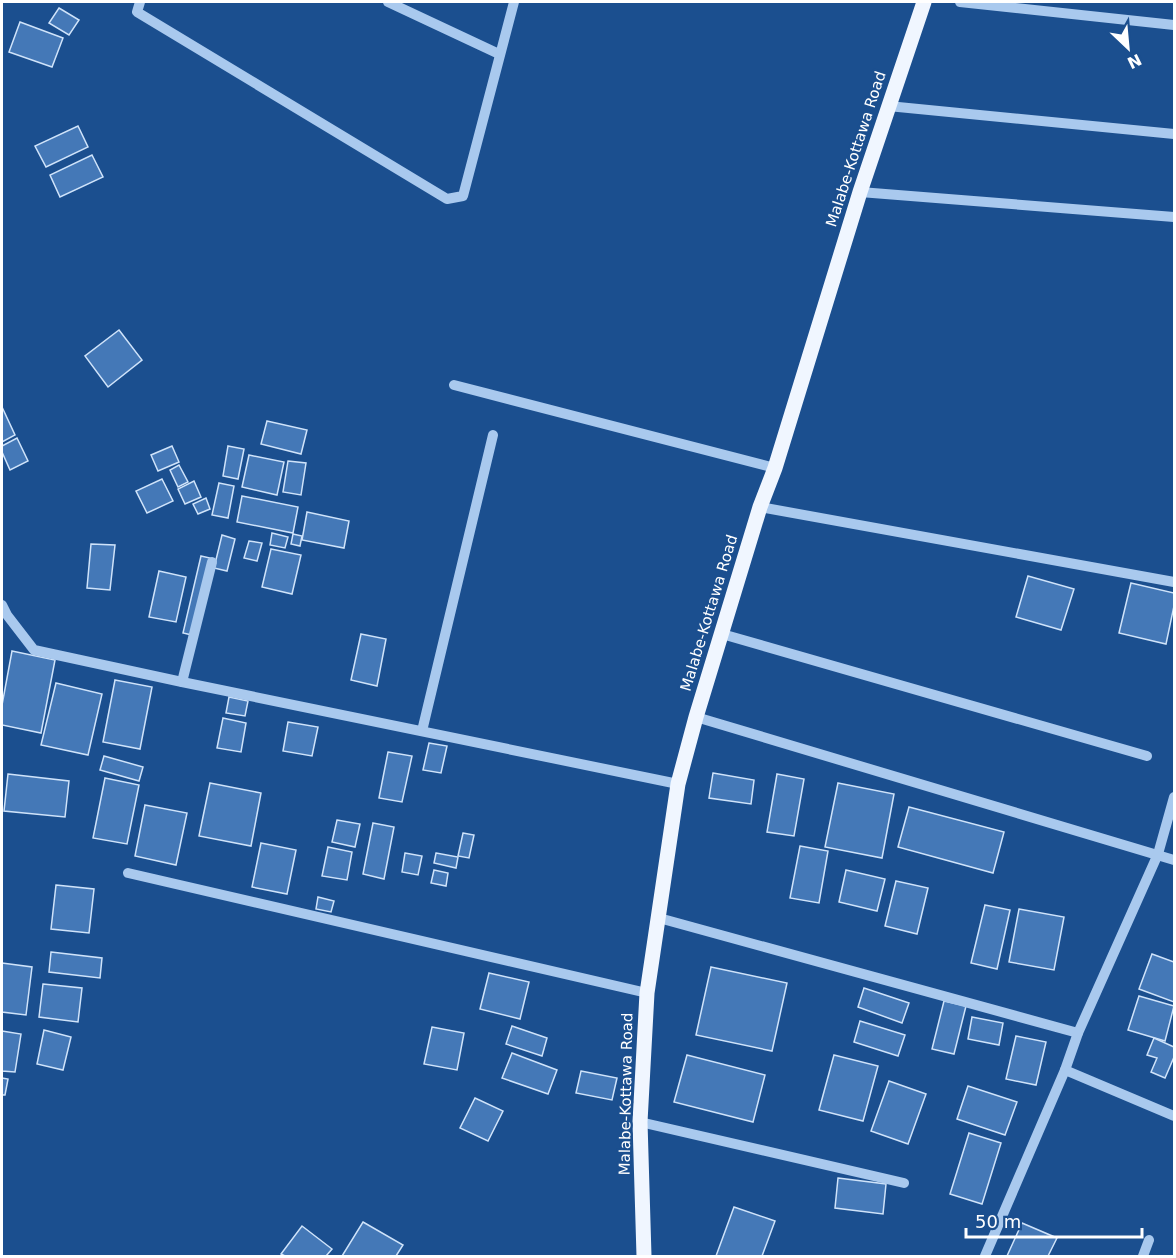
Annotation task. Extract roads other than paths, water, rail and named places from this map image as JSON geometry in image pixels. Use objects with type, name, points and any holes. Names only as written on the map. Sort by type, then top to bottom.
[{"type":"main road","name":"Malabe-Kottawa Road","points":[[644,1257],[640,1122],[647,993],[678,784],[760,507],[776,468],[860,192],[924,2]]},
{"type":"street","points":[[140,2],[137,12],[447,199],[463,196],[514,2]]},
{"type":"street","points":[[388,2],[499,54]]},
{"type":"street","points":[[960,2],[1174,26]]},
{"type":"street","points":[[888,106],[1174,134]]},
{"type":"street","points":[[860,192],[1174,217]]},
{"type":"street","points":[[454,385],[776,468]]},
{"type":"street","points":[[422,731],[494,435]]},
{"type":"street","points":[[760,507],[1174,582]]},
{"type":"street","points":[[182,682],[212,562]]},
{"type":"street","points":[[2,605],[34,650],[678,784]]},
{"type":"street","points":[[722,634],[1147,756]]},
{"type":"street","points":[[696,717],[1174,860]]},
{"type":"street","points":[[986,1257],[1065,1070],[1078,1033],[1158,854],[1174,797]]},
{"type":"street","points":[[128,873],[647,993]]},
{"type":"street","points":[[659,918],[1078,1033]]},
{"type":"street","points":[[1065,1070],[1174,1116]]},
{"type":"street","points":[[640,1122],[904,1183]]},
{"type":"street","points":[[1143,1257],[1149,1240]]}]
